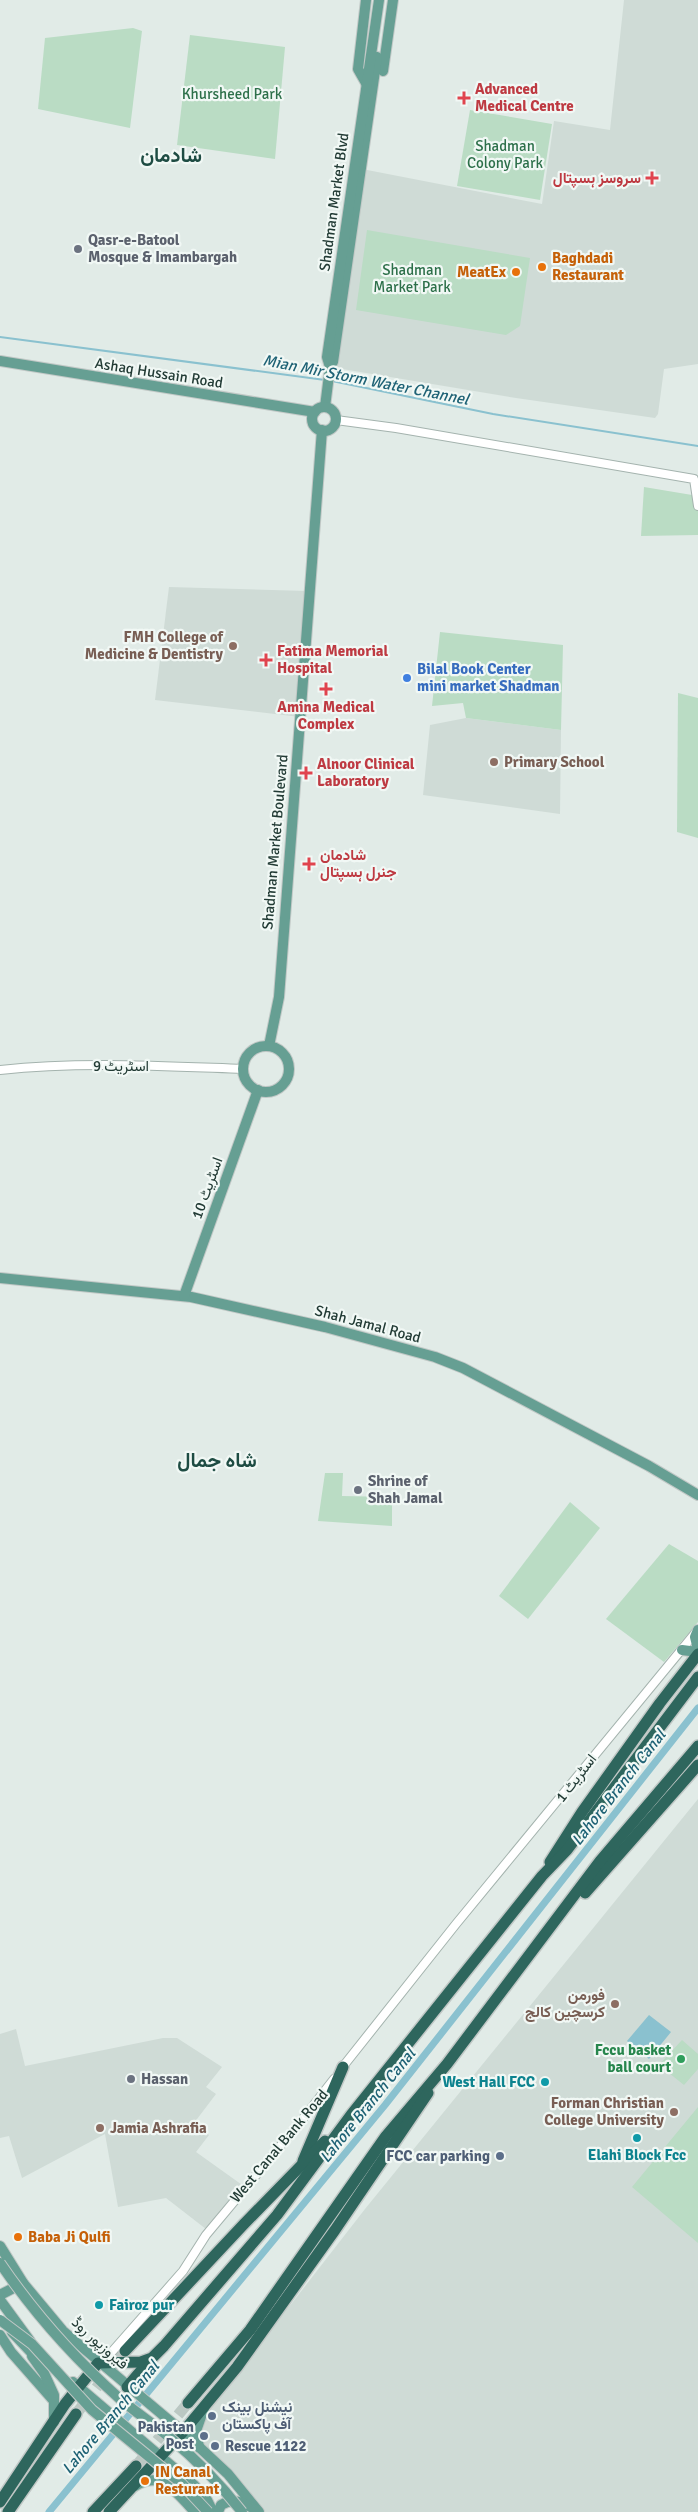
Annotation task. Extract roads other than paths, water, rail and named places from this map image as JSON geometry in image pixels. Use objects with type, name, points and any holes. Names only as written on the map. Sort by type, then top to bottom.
[{"type":"highway","points":[[542,1876],[558,1846],[698,1652]]},
{"type":"highway","points":[[127,2387],[277,2215],[351,2115],[542,1876],[567,1850],[698,1677]]},
{"type":"highway","points":[[188,2403],[250,2330],[386,2136],[446,2064],[600,1861],[698,1746]]},
{"type":"highway","points":[[538,1945],[698,1765]]},
{"type":"highway","points":[[109,2512],[183,2432],[237,2367],[335,2230],[378,2164],[414,2117],[446,2064]]},
{"type":"highway","points":[[301,2167],[343,2067]]},
{"type":"highway","points":[[125,2351],[351,2115]]},
{"type":"highway","points":[[0,2502],[78,2386],[98,2363],[129,2364],[152,2358]]},
{"type":"highway","points":[[8,2512],[76,2414]]},
{"type":"highway","points":[[93,2512],[136,2466]]},
{"type":"main road","points":[[366,0],[358,69],[366,83]]},
{"type":"main road","name":"Shadman Market Blvd","points":[[325,407],[366,83],[379,0]]},
{"type":"main road","points":[[330,361],[366,137],[385,0]]},
{"type":"main road","points":[[366,137],[374,124],[393,0]]},
{"type":"main road","name":"Ashaq Hussain Road","points":[[0,361],[315,412]]},
{"type":"main road","points":[[325,407],[332,410],[336,420],[332,427],[322,430],[313,423],[315,412],[325,407]]},
{"type":"main road","name":"Shadman Market Boulevard","points":[[270,1046],[278,998],[322,430]]},
{"type":"main road","points":[[270,1046],[276,1048],[285,1056],[289,1069],[288,1076],[279,1088],[272,1091],[258,1090],[247,1082],[243,1069],[248,1054],[254,1049],[270,1046]]},
{"type":"main road","name":"اسٹریٹ 10","points":[[184,1296],[258,1090]]},
{"type":"main road","name":"Shah Jamal Road","points":[[0,1278],[73,1287],[184,1296],[325,1327],[435,1357],[463,1368],[649,1466],[698,1495]]},
{"type":"main road","points":[[682,1650],[698,1652],[695,1641],[697,1631]]},
{"type":"main road","name":"فیروزپور روڈ","points":[[0,2246],[23,2283],[63,2331],[98,2363],[108,2368],[127,2387],[183,2432],[228,2474],[258,2512]]},
{"type":"main road","points":[[0,2263],[30,2305],[80,2360],[120,2398],[170,2437],[197,2462],[227,2492],[242,2512]]},
{"type":"main road","points":[[0,2272],[12,2266]]},
{"type":"main road","points":[[0,2295],[23,2283]]},
{"type":"main road","points":[[0,2300],[31,2348],[44,2374],[54,2401],[54,2422]]},
{"type":"main road","points":[[0,2318],[86,2406],[181,2483],[208,2512]]},
{"type":"main road","points":[[0,2335],[17,2359],[54,2401]]},
{"type":"main road","points":[[31,2348],[194,2486],[207,2500],[213,2512]]},
{"type":"main road","points":[[199,2447],[196,2431],[206,2405]]},
{"type":"main road","points":[[130,2489],[147,2480],[158,2479],[195,2512]]},
{"type":"main road","points":[[194,2486],[202,2512]]},
{"type":"main road","points":[[218,2512],[218,2507],[225,2502],[239,2501],[258,2512]]},
{"type":"street","points":[[336,420],[396,428],[694,479],[698,506]]},
{"type":"street","name":"اسٹریٹ 9","points":[[0,1070],[25,1067],[119,1065],[243,1069]]},
{"type":"street","name":"اسٹریٹ 1","points":[[456,1924],[697,1631]]},
{"type":"street","name":"West Canal Bank Road","points":[[98,2363],[110,2354],[183,2271],[206,2235],[298,2125],[456,1924]]},
{"type":"water","points":[[649,2015],[671,2032],[649,2059],[627,2041]]},
{"type":"waterway","name":"Mian Mir Storm Water Channel","points":[[0,337],[325,380]]},
{"type":"waterway","name":"Mian Mir Storm Water Channel","points":[[332,381],[493,414],[698,446]]},
{"type":"waterway","name":"Lahore Branch Canal","points":[[49,2512],[385,2105],[698,1708]]},
{"type":"tunnel","points":[[76,2414],[125,2351]]},
{"type":"tunnel","points":[[136,2466],[188,2403]]},
{"type":"place","name":"Advanced Medical Centre","points":[[464,98]]},
{"type":"place","name":"سروسز ہسپتال","points":[[652,178]]},
{"type":"place","name":"Qasr-e-Batool Mosque & Imambargah","points":[[78,249]]},
{"type":"place","name":"Baghdadi Restaurant","points":[[542,267]]},
{"type":"place","name":"MeatEx","points":[[516,272]]},
{"type":"place","name":"FMH College of Medicine & Dentistry","points":[[233,646]]},
{"type":"place","name":"Fatima Memorial Hospital","points":[[266,660]]},
{"type":"place","name":"Bilal Book Center mini market Shadman","points":[[407,678]]},
{"type":"place","name":"Amina Medical Complex","points":[[326,689]]},
{"type":"place","name":"Primary School","points":[[494,762]]},
{"type":"place","name":"Alnoor Clinical Laboratory","points":[[306,773]]},
{"type":"place","name":"شادمان جنرل ہسپتال","points":[[309,864]]},
{"type":"place","name":"Shrine of Shah Jamal","points":[[358,1490]]},
{"type":"place","name":"فورمن کرسچین کالج","points":[[615,2004]]},
{"type":"place","name":"Fccu basket ball court","points":[[681,2059]]},
{"type":"place","name":"Hassan","points":[[131,2079]]},
{"type":"place","name":"West Hall FCC","points":[[545,2082]]},
{"type":"place","name":"Forman Christian College University","points":[[674,2112]]},
{"type":"place","name":"Jamia Ashrafia","points":[[100,2128]]},
{"type":"place","name":"Elahi Block Fcc","points":[[637,2138]]},
{"type":"place","name":"FCC car parking","points":[[500,2156]]},
{"type":"place","name":"Baba Ji Qulfi","points":[[18,2237]]},
{"type":"place","name":"Fairoz pur","points":[[99,2305]]},
{"type":"place","name":"نیشنل بینک آف پاکستان","points":[[212,2416]]},
{"type":"place","name":"Pakistan Post","points":[[204,2436]]},
{"type":"place","name":"Rescue 1122","points":[[215,2446]]},
{"type":"place","name":"IN Canal Resturant","points":[[145,2481]]},
{"type":"district","name":"شادمان","points":[[171,155]]},
{"type":"district","name":"شاہ جمال","points":[[217,1460]]},
{"type":"park label","name":"Khursheed Park","points":[[232,94]]},
{"type":"park label","name":"Shadman Colony Park","points":[[505,154]]},
{"type":"park label","name":"Shadman Market Park","points":[[412,278]]}]
